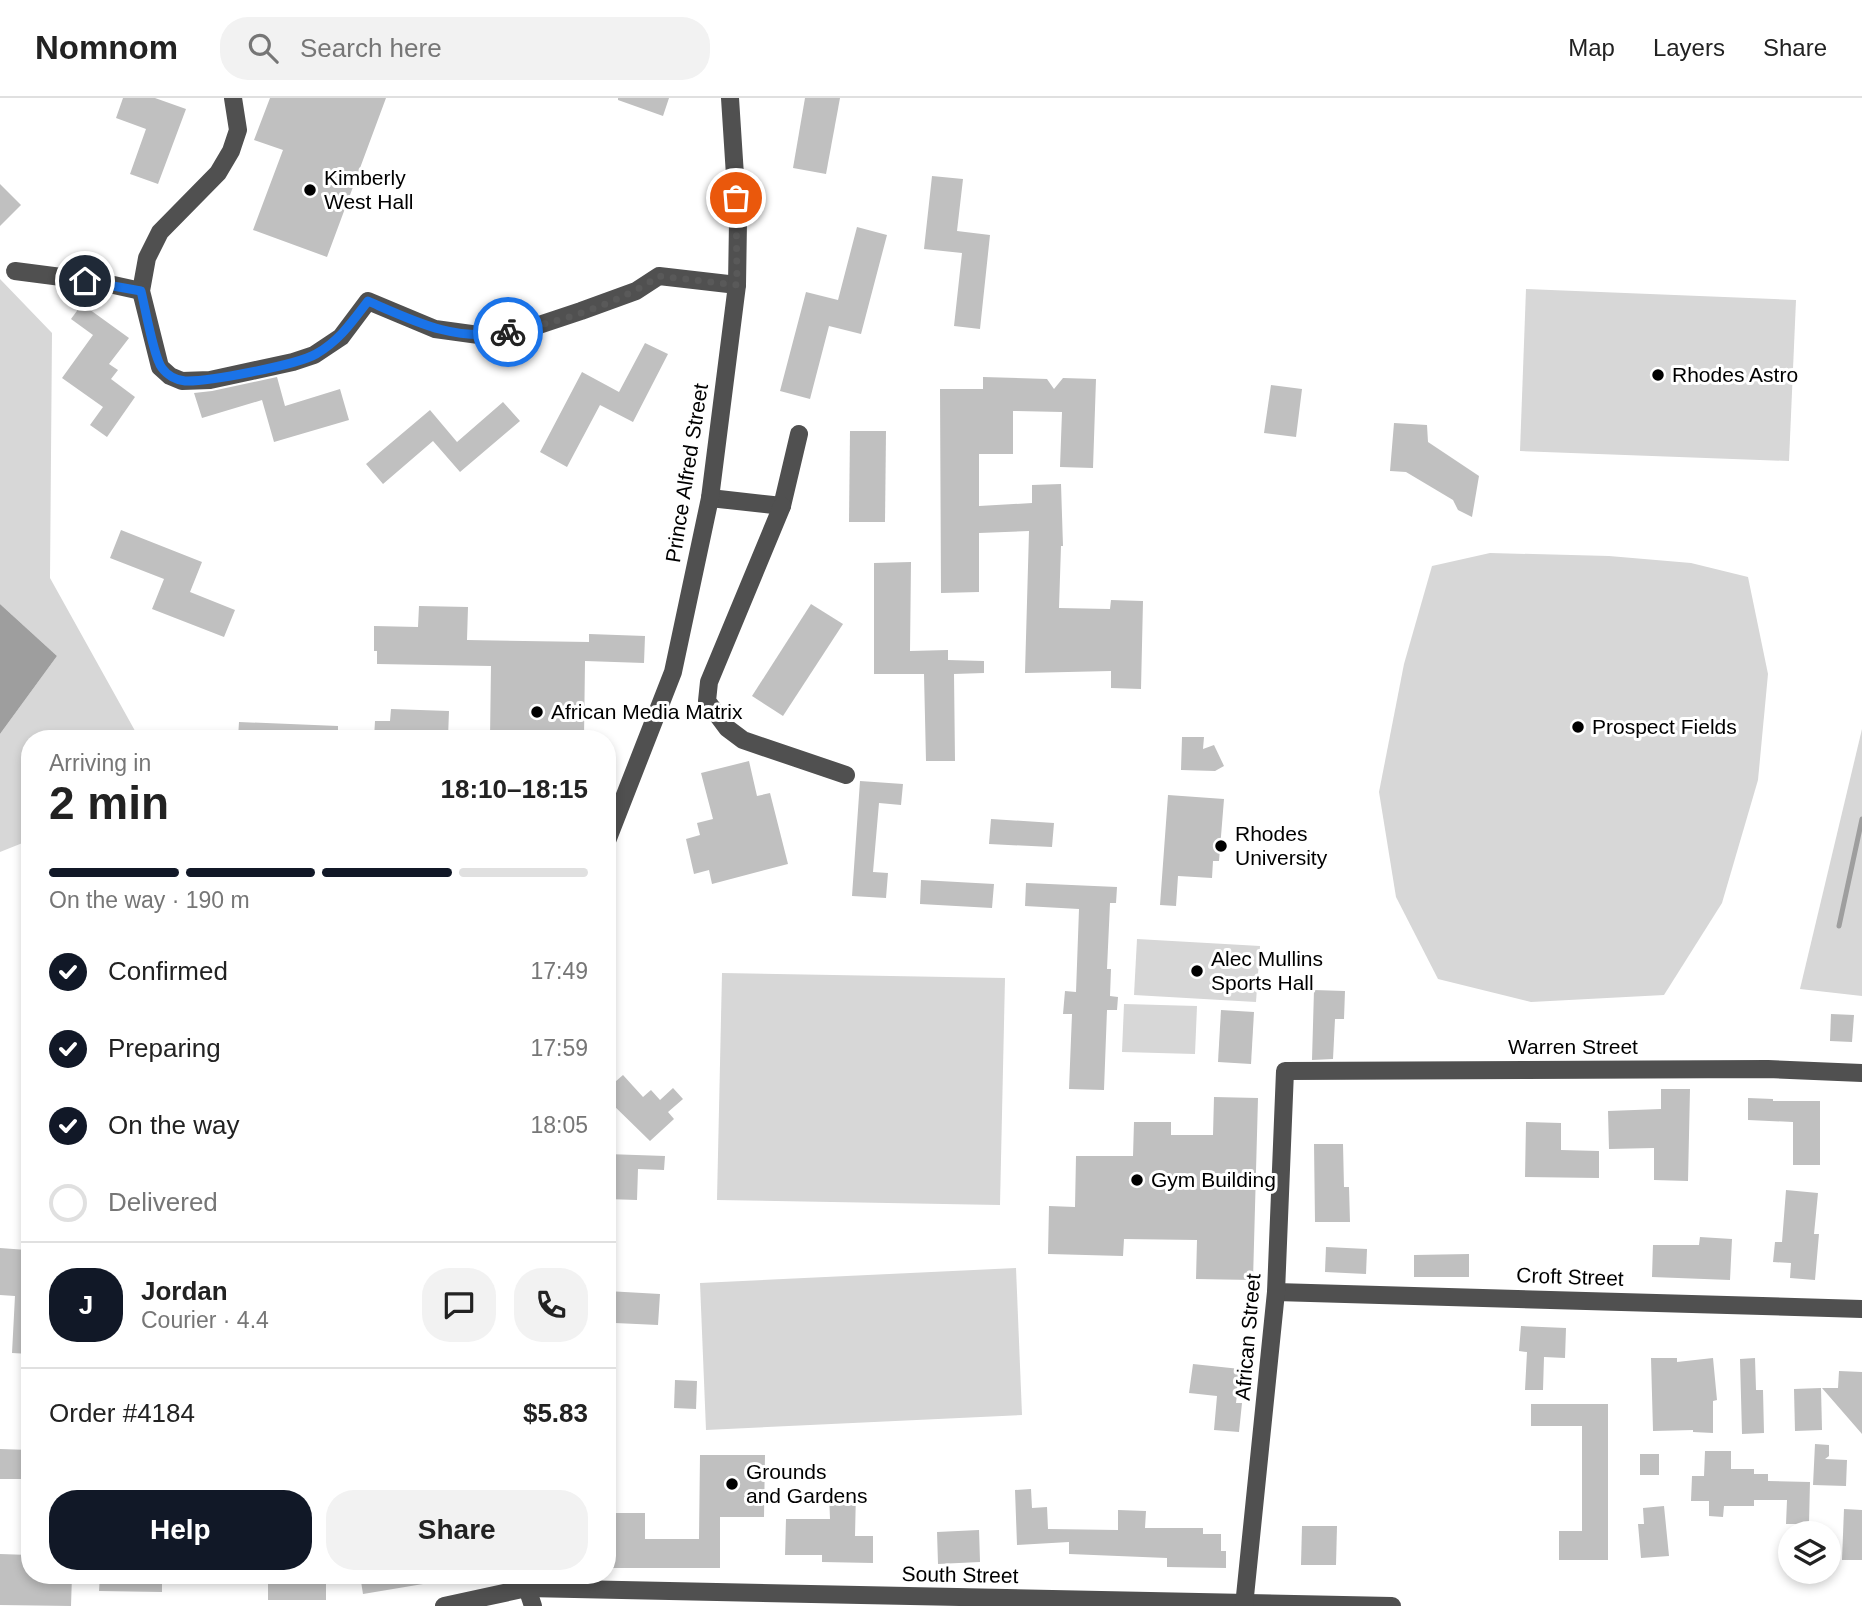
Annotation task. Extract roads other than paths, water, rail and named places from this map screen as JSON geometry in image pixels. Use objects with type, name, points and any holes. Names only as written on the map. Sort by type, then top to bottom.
[{"type":"street","points":[[233,98],[238,130],[231,151],[218,173],[160,232],[147,258],[141,291],[160,367],[170,376],[182,381],[210,380],[314,355],[341,337],[368,301],[435,330],[486,336],[533,327],[580,312],[636,291],[659,276],[737,285]]},
{"type":"street","name":"Prince Alfred Street","points":[[616,818],[673,672],[710,498],[737,285],[738,222],[730,98]]},
{"type":"street","points":[[15,271],[100,282],[141,291]]},
{"type":"street","points":[[799,434],[782,506],[709,682],[707,701],[727,728],[743,740],[846,775]]},
{"type":"street","points":[[710,498],[782,506]]},
{"type":"street","name":"Warren Street","points":[[1285,1071],[1768,1069],[1862,1073]]},
{"type":"street","name":"African Street","points":[[1244,1605],[1276,1292],[1285,1071]]},
{"type":"street","name":"Croft Street","points":[[1276,1292],[1862,1309]]},
{"type":"street","name":"South Street","points":[[444,1606],[520,1584]]},
{"type":"street","points":[[519,1606],[526,1584]]},
{"type":"street","points":[[528,1584],[533,1606]]},
{"type":"street","name":"South Street","points":[[589,1584],[1244,1605],[1392,1606]]},
{"type":"waterway","points":[[1839,926],[1862,819]]},
{"type":"place","name":"Kimberly West Hall","points":[[310,190]]},
{"type":"place","name":"Rhodes Astro","points":[[1658,375]]},
{"type":"place","name":"African Media Matrix","points":[[537,712]]},
{"type":"place","name":"Prospect Fields","points":[[1578,727]]},
{"type":"place","name":"Rhodes University","points":[[1221,846]]},
{"type":"place","name":"Alec Mullins Sports Hall","points":[[1197,971]]},
{"type":"place","name":"Gym Building","points":[[1137,1180]]},
{"type":"place","name":"Grounds and Gardens","points":[[732,1484]]}]
